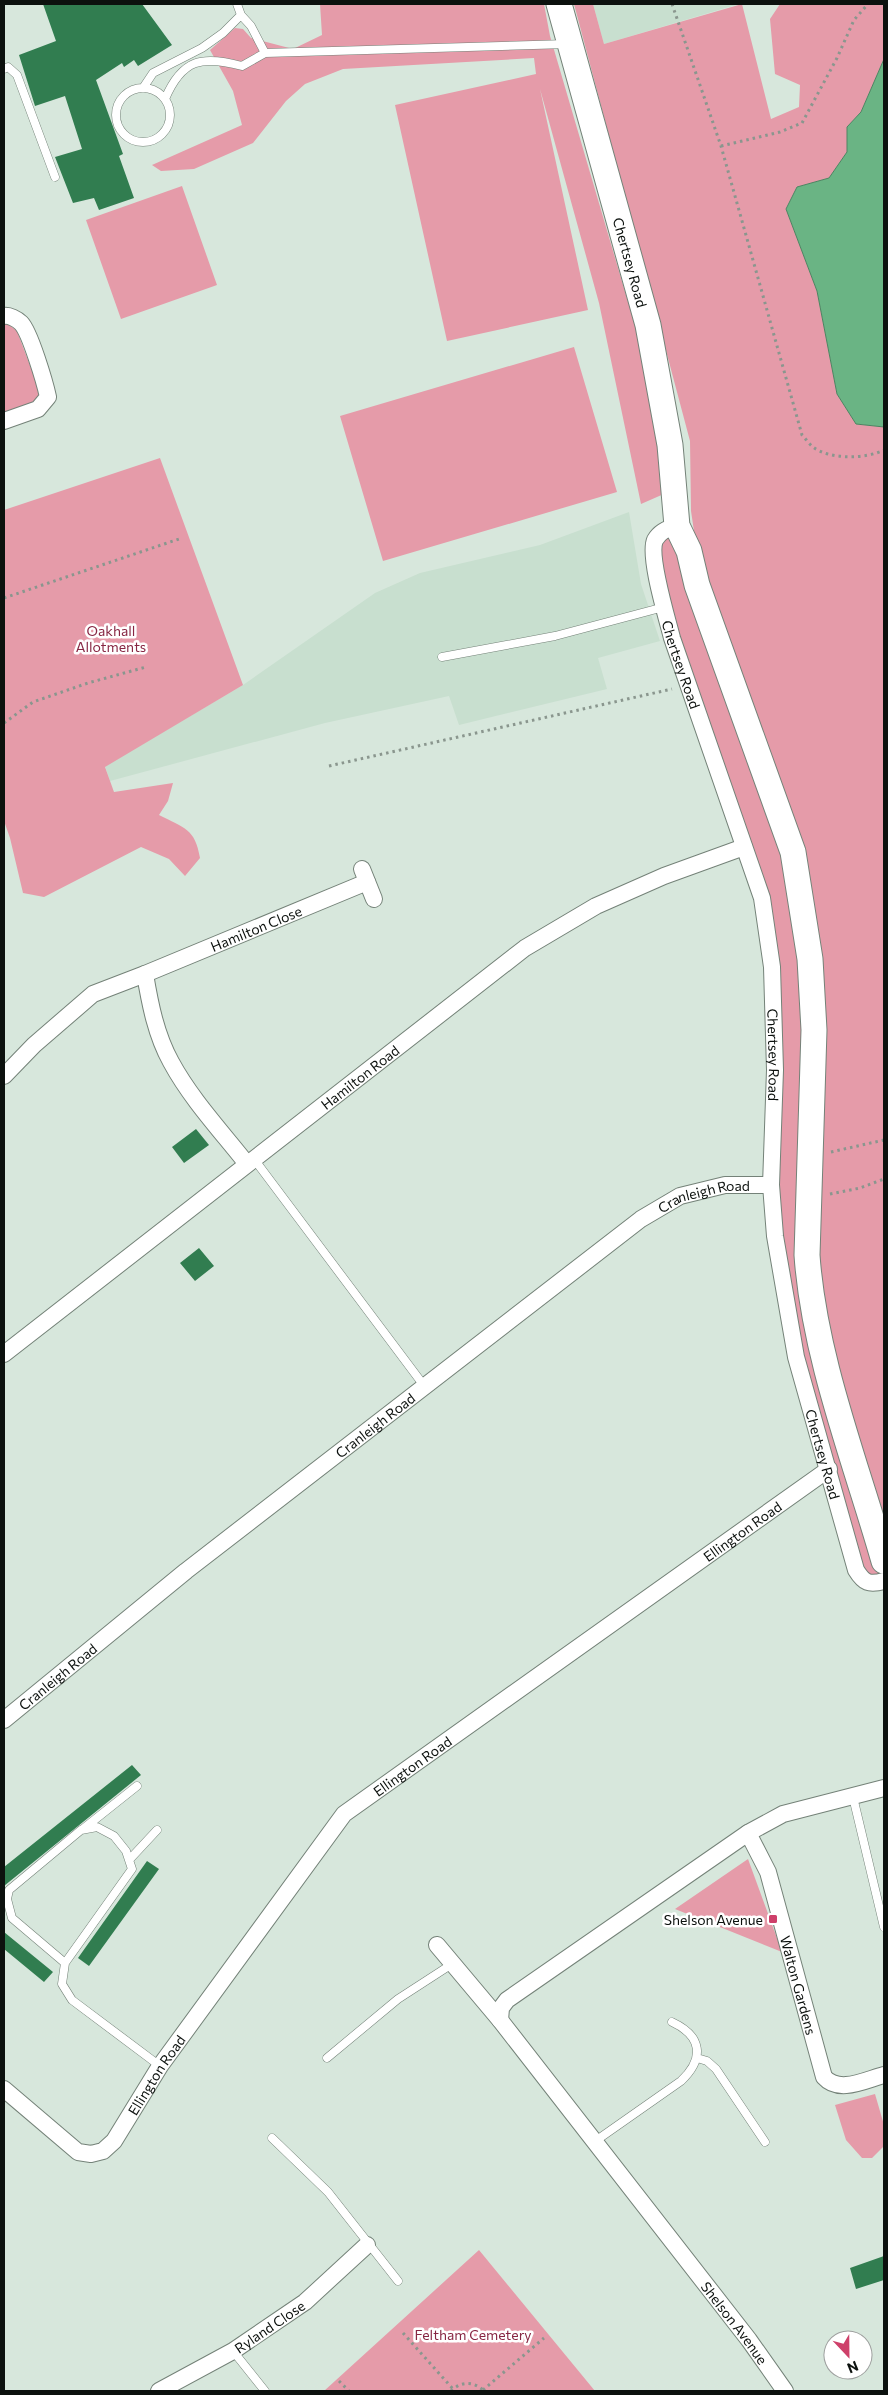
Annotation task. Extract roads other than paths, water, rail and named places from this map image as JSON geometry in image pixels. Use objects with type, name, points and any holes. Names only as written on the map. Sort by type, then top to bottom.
[{"type":"main road","name":"Chertsey Road","points":[[559,4],[648,324],[670,445],[677,526],[689,551],[697,585],[793,852],[805,920],[813,996],[807,1255],[809,1287],[815,1319],[834,1393],[884,1561]]},
{"type":"street","points":[[4,316],[8,315],[22,324],[45,379],[48,397],[38,409],[4,421]]},
{"type":"street","name":"Chertsey Road","points":[[677,526],[660,533],[652,551],[664,607],[688,686],[762,898],[772,967],[775,1070],[771,1185],[775,1236],[796,1357],[856,1570],[862,1581],[871,1584],[884,1581]]},
{"type":"street","name":"Hamilton Road","points":[[4,1354],[525,948],[596,906],[664,876],[744,847]]},
{"type":"street","name":"Hamilton Close","points":[[4,1076],[34,1045],[93,994],[144,974],[365,875],[374,899]]},
{"type":"street","points":[[144,974],[156,1026],[170,1060],[185,1087],[250,1161]]},
{"type":"street","name":"Cranleigh Road","points":[[4,1720],[186,1571],[641,1219],[680,1196],[725,1185],[771,1185]]},
{"type":"street","name":"Ellington Road","points":[[4,2089],[78,2152],[91,2154],[103,2151],[114,2141],[160,2066],[344,1814],[828,1469]]},
{"type":"street","points":[[500,2020],[500,2008],[508,2000],[748,1832],[783,1814],[884,1788]]},
{"type":"street","name":"Walton Gardens","points":[[748,1832],[768,1872],[824,2077],[830,2085],[840,2087],[884,2075]]},
{"type":"street","name":"Shelson Avenue","points":[[437,1945],[500,2020],[750,2340],[785,2391]]},
{"type":"street","name":"Ryland Close","points":[[159,2391],[232,2351],[305,2302],[367,2245]]},
{"type":"lane","points":[[237,4],[240,15],[251,26],[265,53]]},
{"type":"lane","points":[[143,88],[153,73],[202,48],[223,33],[240,15]]},
{"type":"lane","points":[[165,99],[172,81],[190,65],[206,60],[222,60],[242,66],[265,53],[569,44]]},
{"type":"lane","points":[[4,69],[8,67],[17,75],[55,177]]},
{"type":"lane","points":[[143,88],[152,90],[165,99],[170,110],[170,119],[163,134],[148,142],[131,140],[118,127],[116,109],[126,93],[143,88]]},
{"type":"lane","points":[[442,657],[555,636],[664,607]]},
{"type":"lane","points":[[250,1161],[425,1387]]},
{"type":"lane","points":[[64,1963],[12,1918],[7,1899],[9,1890],[137,1786]]},
{"type":"lane","points":[[853,1797],[884,1927]]},
{"type":"lane","points":[[81,1830],[97,1827],[114,1836],[130,1859],[132,1869],[64,1963],[62,1984],[72,2000],[160,2066]]},
{"type":"lane","points":[[130,1859],[157,1830]]},
{"type":"lane","points":[[327,2058],[398,1999],[452,1964]]},
{"type":"lane","points":[[594,2142],[681,2080],[692,2070],[697,2058],[693,2037],[684,2027],[672,2022]]},
{"type":"lane","points":[[697,2058],[707,2061],[716,2069],[765,2142]]},
{"type":"lane","points":[[272,2138],[328,2192],[367,2245],[398,2281]]},
{"type":"lane","points":[[232,2351],[265,2391]]},
{"type":"place","name":"Shelson Avenue","points":[[773,1919]]},
{"type":"park label","name":"Oakhall Allotments","points":[[111,638]]},
{"type":"park label","name":"Feltham Cemetery","points":[[473,2334]]}]
